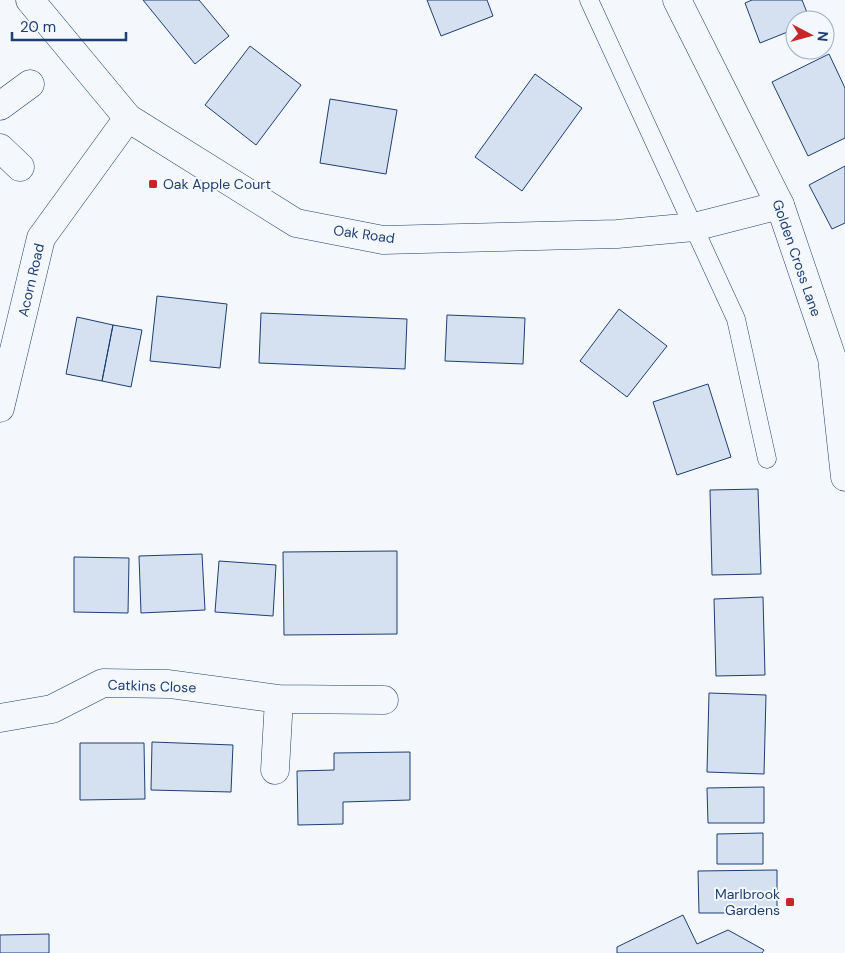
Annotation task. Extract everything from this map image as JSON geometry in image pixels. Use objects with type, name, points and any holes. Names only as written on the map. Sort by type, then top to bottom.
[{"type":"street","name":"Oak Road","points":[[30,0],[128,118],[296,222],[383,240],[616,234],[694,227],[780,205]]},
{"type":"street","name":"Golden Cross Lane","points":[[677,0],[780,205],[832,358],[845,477]]},
{"type":"street","points":[[0,106],[30,84]]},
{"type":"street","name":"Acorn Road","points":[[0,408],[41,238],[128,118]]},
{"type":"street","points":[[0,148],[20,167]]},
{"type":"street","name":"Catkins Close","points":[[0,718],[52,708],[102,683],[169,684],[280,699],[384,700]]},
{"type":"street","points":[[275,770],[280,699]]},
{"type":"lane","points":[[589,0],[736,320],[767,458]]},
{"type":"building","points":[[143,0],[199,0],[229,36],[195,64]]},
{"type":"building","points":[[427,0],[487,0],[493,16],[441,36]]},
{"type":"building","points":[[752,0],[802,0],[806,10],[785,10],[785,33],[760,43],[745,3]]},
{"type":"building","points":[[250,46],[301,85],[256,145],[205,105]]},
{"type":"building","points":[[817,60],[832,60],[845,88],[845,138],[808,156],[772,82]]},
{"type":"building","points":[[535,74],[582,108],[522,191],[475,157]]},
{"type":"building","points":[[330,99],[397,110],[386,174],[320,163]]},
{"type":"building","points":[[845,166],[845,223],[832,229],[809,185]]},
{"type":"building","points":[[157,296],[227,304],[220,368],[150,361]]},
{"type":"building","points":[[619,309],[667,346],[627,397],[580,361]]},
{"type":"building","points":[[261,313],[407,319],[405,369],[259,363]]},
{"type":"building","points":[[447,315],[525,318],[523,364],[445,361]]},
{"type":"building","points":[[77,317],[113,325],[102,381],[66,374]]},
{"type":"building","points":[[113,325],[142,330],[131,387],[102,381]]},
{"type":"building","points":[[708,384],[731,457],[677,475],[653,402]]},
{"type":"building","points":[[758,489],[761,574],[712,575],[710,490]]},
{"type":"building","points":[[397,551],[397,634],[284,635],[283,552]]},
{"type":"building","points":[[202,554],[205,610],[141,613],[139,556]]},
{"type":"building","points":[[74,557],[129,558],[128,613],[74,612]]},
{"type":"building","points":[[219,561],[276,565],[273,616],[215,612]]},
{"type":"building","points":[[763,597],[765,675],[716,676],[714,599]]},
{"type":"building","points":[[709,693],[766,695],[764,774],[707,772]]},
{"type":"building","points":[[152,742],[233,745],[231,792],[151,790]]},
{"type":"building","points":[[80,743],[144,743],[145,799],[80,800]]},
{"type":"building","points":[[410,752],[410,800],[343,802],[343,824],[298,825],[297,771],[334,770],[334,753]]},
{"type":"building","points":[[764,787],[764,823],[708,823],[707,788]]},
{"type":"building","points":[[763,833],[763,864],[717,864],[717,834]]},
{"type":"building","points":[[777,870],[777,913],[699,913],[698,871]]},
{"type":"building","points":[[683,915],[697,944],[728,930],[764,950],[762,953],[617,953],[617,947]]},
{"type":"building","points":[[49,934],[49,953],[0,953],[0,935]]},
{"type":"place","name":"Oak Apple Court","points":[[153,184]]},
{"type":"place","name":"Marlbrook Gardens","points":[[790,902]]}]
